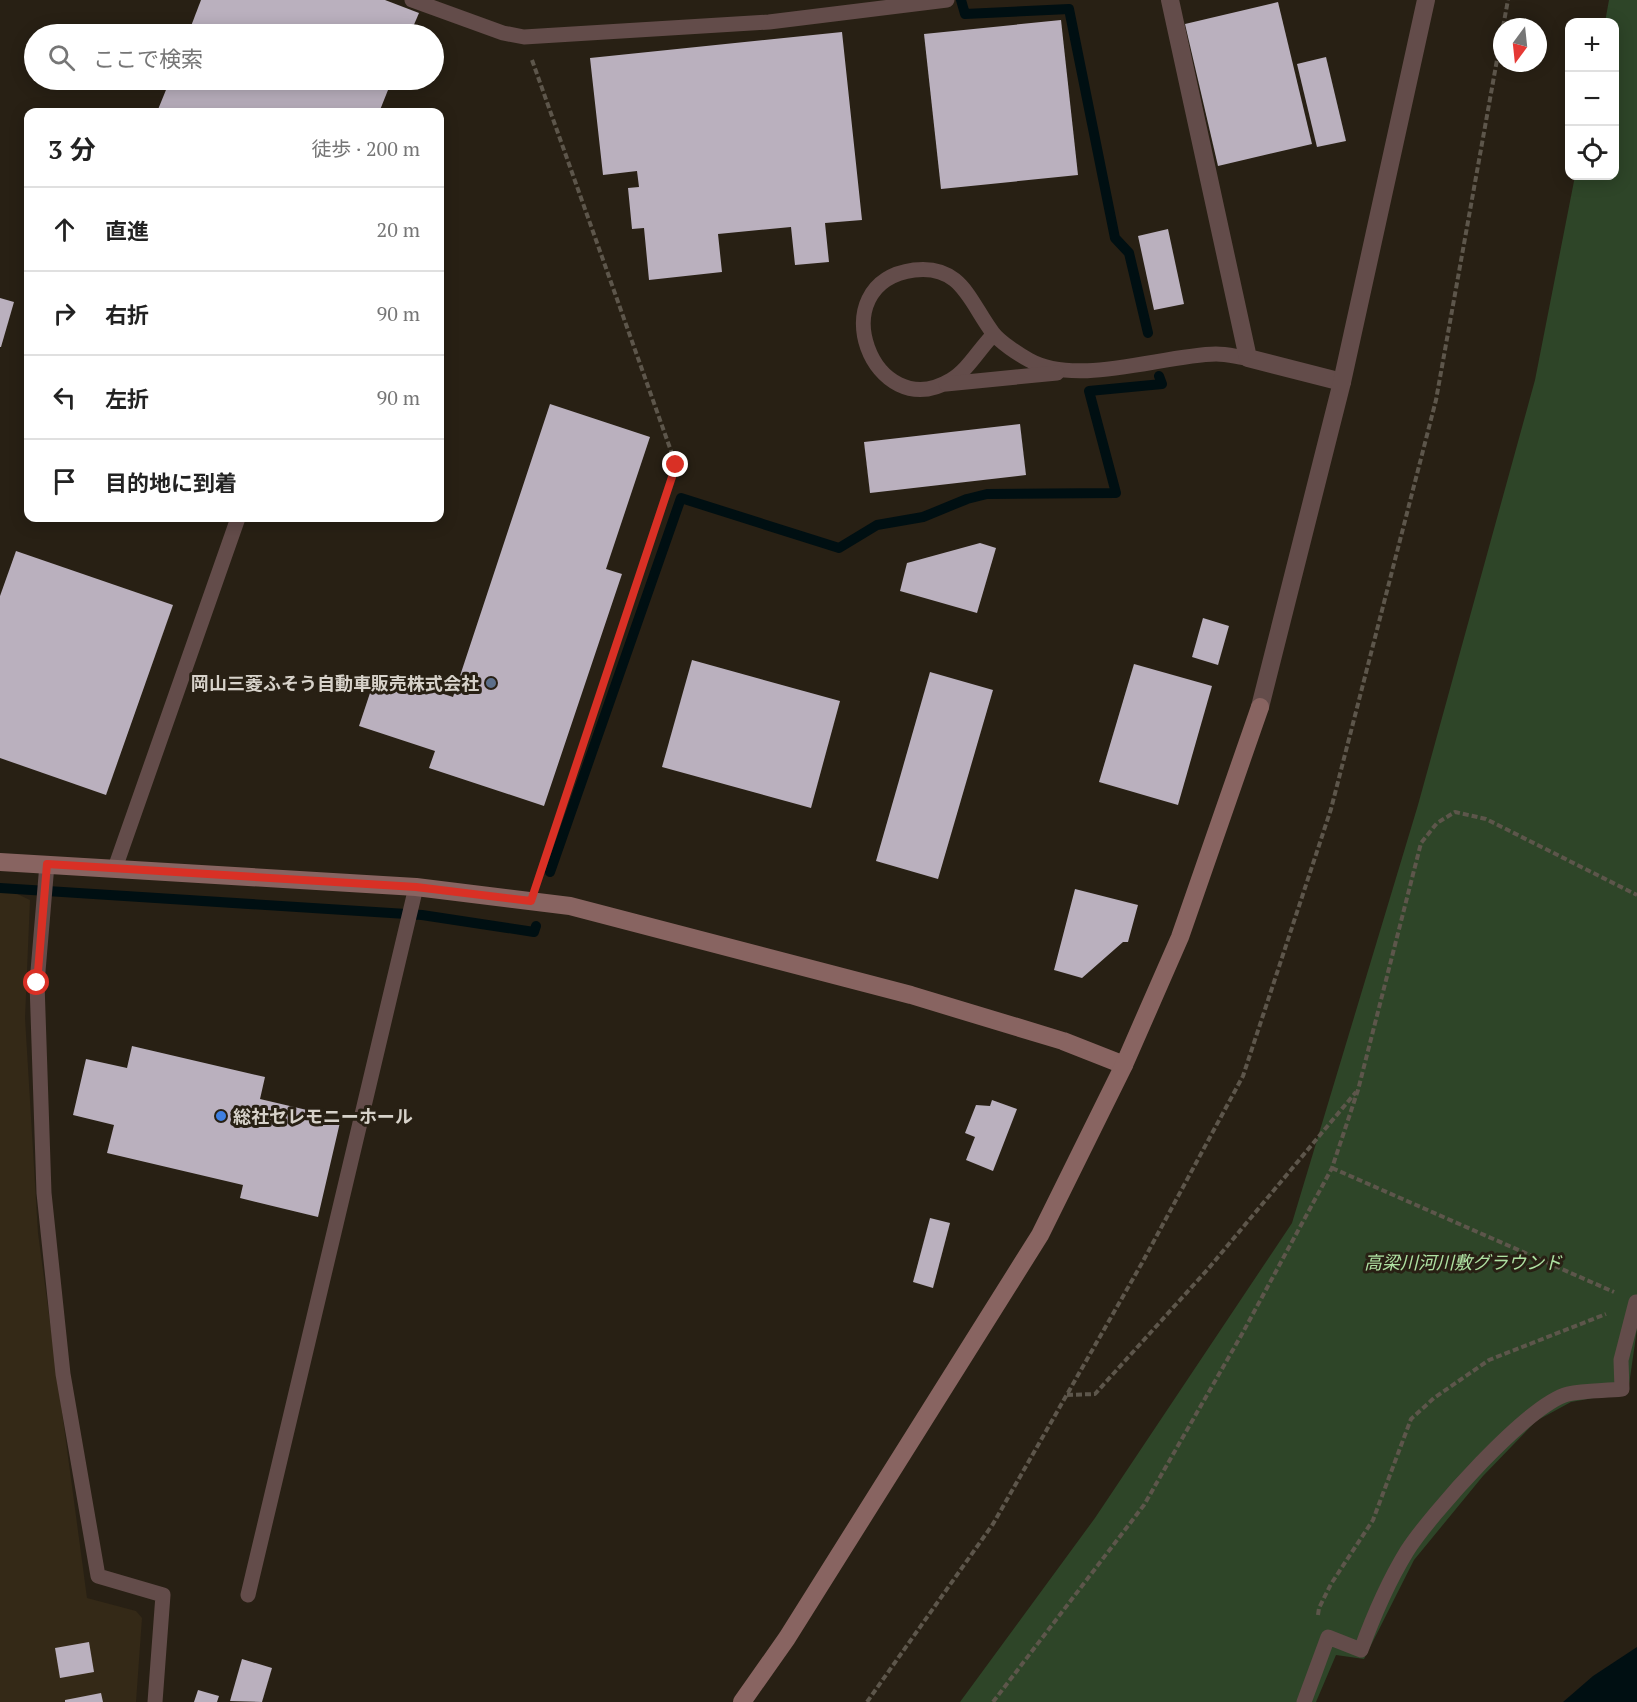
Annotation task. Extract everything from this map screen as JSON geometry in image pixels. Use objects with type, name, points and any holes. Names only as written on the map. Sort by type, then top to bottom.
[{"type":"street","points":[[1170,0],[1248,358],[1342,382]]},
{"type":"street","points":[[742,1702],[787,1638],[1040,1235],[1124,1065],[1180,937],[1260,707],[1342,382],[1426,0]]},
{"type":"street","points":[[0,862],[416,887],[570,906],[911,995],[1063,1041],[1124,1065]]},
{"type":"lane","points":[[412,0],[503,33],[524,37],[769,22],[947,0]]},
{"type":"lane","points":[[1081,370],[1054,369],[1029,360],[994,334],[964,287],[942,273],[916,270],[903,272],[884,283],[868,302],[864,314],[862,326],[866,351],[880,371],[897,383],[921,388],[940,385],[1081,370],[1216,354],[1248,358]]},
{"type":"lane","points":[[940,385],[951,380],[966,368],[976,352],[994,334]]},
{"type":"lane","points":[[115,868],[237,522]]},
{"type":"lane","points":[[47,864],[37,983],[44,1193],[63,1374],[98,1576],[163,1595],[155,1702]]},
{"type":"lane","points":[[248,1595],[416,887]]},
{"type":"lane","points":[[1304,1702],[1328,1637],[1361,1650],[1372,1619],[1407,1551],[1476,1468],[1535,1410],[1567,1394],[1622,1389],[1621,1360],[1636,1302]]},
{"type":"path","points":[[1505,18],[1508,0]]},
{"type":"path","points":[[524,37],[676,465],[531,901]]},
{"type":"path","points":[[867,1702],[993,1524],[1142,1263],[1243,1076],[1331,809],[1436,400],[1495,72]]},
{"type":"path","points":[[993,1702],[1144,1505],[1242,1334],[1332,1168],[1358,1089],[1421,843],[1437,823],[1455,812],[1486,819],[1637,895]]},
{"type":"path","points":[[1066,1396],[1095,1394],[1208,1269],[1358,1089]]},
{"type":"path","points":[[1332,1168],[1636,1302]]},
{"type":"path","points":[[1328,1637],[1318,1623],[1319,1608],[1330,1584],[1373,1520],[1411,1419],[1434,1398],[1489,1360],[1636,1302]]},
{"type":"shaded area","points":[[0,892],[13,892],[30,900],[25,1018],[38,1233],[87,1598],[136,1611],[142,1618],[136,1702],[0,1702]]},
{"type":"shaded area","points":[[1637,1647],[1637,1702],[1563,1702],[1593,1676]]},
{"type":"green space","name":"高梁川河川敷グラウンド","points":[[1609,0],[1637,0],[1637,1329],[1628,1392],[1571,1402],[1536,1421],[1483,1476],[1414,1560],[1364,1659],[1336,1655],[1316,1702],[960,1702],[1095,1518],[1292,1223],[1418,805],[1535,380],[1574,180],[1619,180],[1619,18],[1606,18]]},
{"type":"building","points":[[201,0],[385,0],[419,13],[414,24],[192,24]]},
{"type":"building","points":[[1278,2],[1312,144],[1218,166],[1185,24]]},
{"type":"building","points":[[1061,20],[1078,175],[941,189],[924,34]]},
{"type":"building","points":[[842,32],[862,220],[825,223],[829,262],[795,265],[791,227],[718,234],[722,272],[649,280],[644,228],[632,229],[628,188],[639,187],[637,171],[603,175],[590,58]]},
{"type":"building","points":[[1326,57],[1346,141],[1317,147],[1297,64]]},
{"type":"building","points":[[166,90],[388,90],[381,108],[159,108]]},
{"type":"building","points":[[1168,229],[1184,304],[1154,310],[1138,236]]},
{"type":"building","points":[[0,298],[14,302],[1,347],[0,347]]},
{"type":"building","points":[[550,404],[650,437],[606,569],[622,574],[544,806],[429,768],[435,751],[359,726],[377,672],[453,697]]},
{"type":"building","points":[[1020,424],[1026,475],[870,493],[864,442]]},
{"type":"building","points":[[980,543],[996,548],[977,613],[900,591],[907,563]]},
{"type":"building","points":[[16,551],[173,605],[106,795],[0,758],[0,596]]},
{"type":"building","points":[[1203,618],[1229,626],[1218,665],[1192,657]]},
{"type":"building","points":[[692,660],[840,701],[811,808],[662,767]]},
{"type":"building","points":[[1134,664],[1212,686],[1178,805],[1099,782]]},
{"type":"building","points":[[930,672],[993,690],[938,879],[876,861]]},
{"type":"building","points":[[1075,889],[1138,905],[1128,942],[1123,942],[1082,978],[1054,970]]},
{"type":"building","points":[[132,1046],[265,1077],[260,1099],[341,1118],[318,1217],[240,1198],[243,1185],[107,1153],[114,1125],[73,1115],[86,1059],[127,1068]]},
{"type":"building","points":[[992,1100],[1017,1109],[993,1171],[966,1160],[975,1137],[965,1133],[976,1105],[990,1106]]},
{"type":"building","points":[[930,1218],[950,1223],[933,1288],[913,1282]]},
{"type":"building","points":[[89,1642],[94,1672],[60,1678],[55,1648]]},
{"type":"building","points":[[242,1659],[272,1668],[262,1702],[230,1701]]},
{"type":"building","points":[[198,1690],[219,1696],[217,1702],[194,1702]]},
{"type":"building","points":[[101,1693],[103,1702],[65,1702],[65,1700]]},
{"type":"waterway","points":[[961,0],[965,14],[1069,9],[1115,238],[1129,253],[1148,333]]},
{"type":"waterway","points":[[550,872],[681,498],[839,548],[877,525],[923,517],[967,499],[987,494],[1116,493],[1089,391],[1162,384],[1159,376]]},
{"type":"waterway","points":[[0,888],[422,915],[534,932],[536,926]]},
{"type":"place","name":"岡山三菱ふそう自動車販売株式会社","points":[[491,683]]},
{"type":"place","name":"総社セレモニーホール","points":[[221,1116]]},
{"type":"route","points":[[37,983],[47,864],[416,887],[531,901],[676,465]]}]
